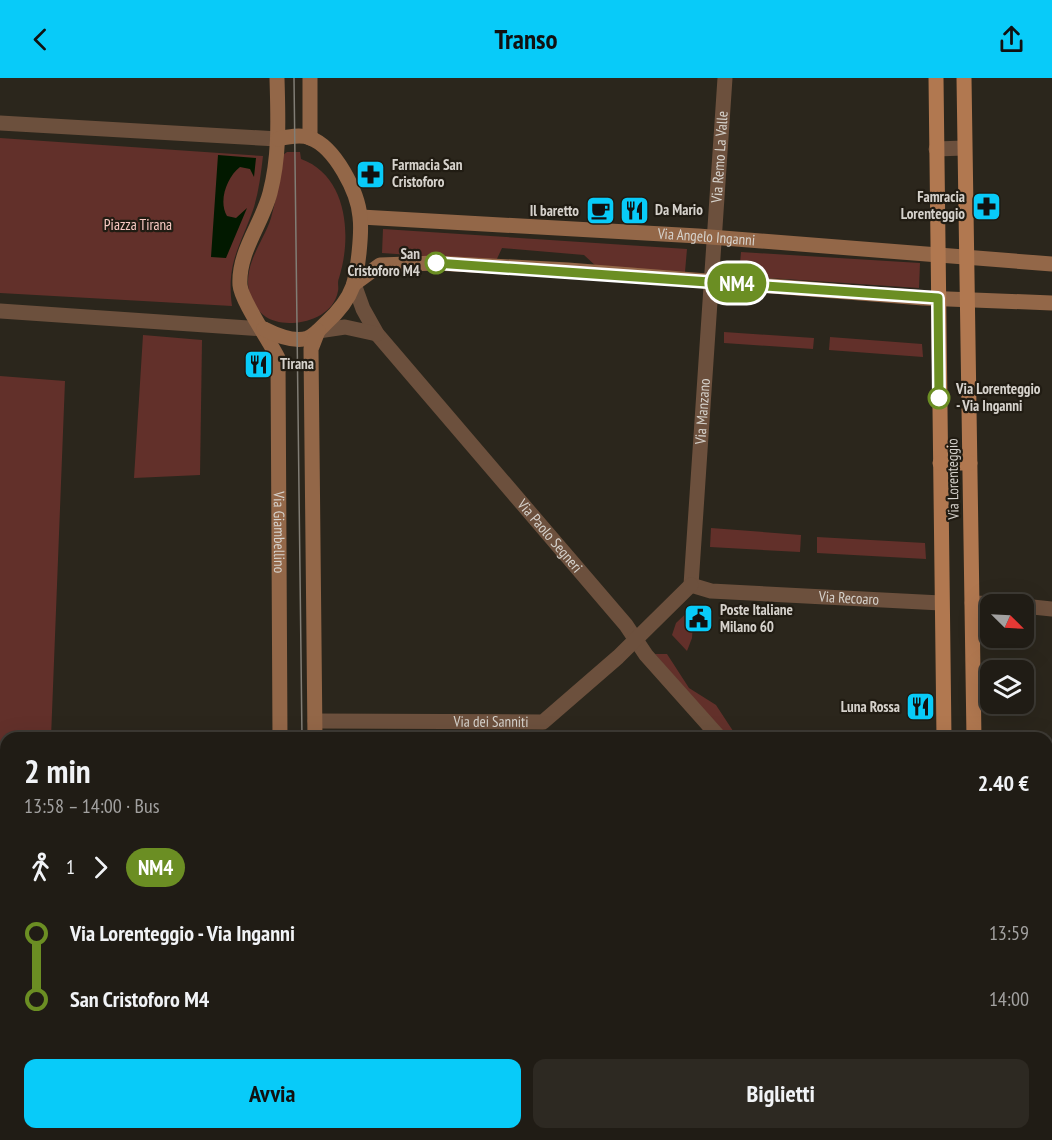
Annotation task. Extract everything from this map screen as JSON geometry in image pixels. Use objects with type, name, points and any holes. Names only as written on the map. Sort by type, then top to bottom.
[{"type":"main road","name":"Via Lorenteggio","points":[[936,78],[944,732]]},
{"type":"main road","name":"Via Lorenteggio","points":[[964,78],[974,732]]},
{"type":"main road","points":[[940,463],[970,463]]},
{"type":"street","points":[[264,329],[243,299],[240,270],[267,205],[278,139],[277,78]]},
{"type":"street","points":[[310,78],[310,138]]},
{"type":"street","name":"Via Remo La Valle","points":[[715,237],[725,78]]},
{"type":"street","points":[[0,123],[278,139],[289,136],[310,138],[329,153],[354,188],[360,217],[354,284]]},
{"type":"street","points":[[936,149],[964,148]]},
{"type":"street","name":"Via Angelo Inganni","points":[[360,217],[715,237],[1052,264]]},
{"type":"street","name":"Via Manzano","points":[[691,585],[715,237]]},
{"type":"street","points":[[0,311],[264,329],[296,339],[309,338],[335,314],[354,284],[380,265],[436,263],[938,298],[1052,303]]},
{"type":"street","name":"Via Paolo Segneri","points":[[354,284],[377,334],[626,625],[634,640],[715,732]]},
{"type":"street","points":[[318,331],[345,327],[377,334]]},
{"type":"street","name":"Via Giambellino","points":[[264,329],[278,358],[280,732]]},
{"type":"street","points":[[315,732],[311,349],[318,331]]},
{"type":"street","points":[[634,640],[691,585]]},
{"type":"street","name":"Via Recoaro","points":[[691,585],[711,591],[941,603]]},
{"type":"street","points":[[972,603],[980,603]]},
{"type":"street","points":[[1034,607],[1052,609]]},
{"type":"street","name":"Via dei Sanniti","points":[[315,721],[543,722],[553,716],[634,640]]},
{"type":"street","points":[[542,732],[543,722]]},
{"type":"green space","name":"Piazza Tirana","points":[[0,138],[263,156],[254,207],[233,265],[232,306],[0,293]]},
{"type":"green space","points":[[287,152],[300,152],[301,159],[317,167],[329,179],[337,193],[345,227],[343,262],[336,299],[321,315],[307,321],[293,323],[275,321],[262,314],[253,302],[248,282],[253,257],[271,218],[283,155]]},
{"type":"green space","points":[[383,229],[687,249],[685,272],[597,267],[584,255],[502,248],[496,261],[382,253]]},
{"type":"green space","points":[[741,252],[920,263],[919,288],[739,276]]},
{"type":"green space","points":[[724,332],[814,338],[813,349],[724,343]]},
{"type":"green space","points":[[143,335],[202,340],[200,475],[134,478]]},
{"type":"green space","points":[[830,337],[922,344],[923,357],[829,350]]},
{"type":"green space","points":[[0,376],[65,381],[51,732],[0,732]]},
{"type":"green space","points":[[711,528],[801,535],[800,552],[710,547]]},
{"type":"green space","points":[[817,537],[925,543],[926,559],[817,553]]},
{"type":"green space","points":[[694,606],[692,638],[687,651],[672,635],[676,623]]},
{"type":"green space","points":[[655,654],[667,654],[689,688],[716,705],[734,732],[722,732]]},
{"type":"shaded area","points":[[218,155],[256,158],[254,177],[250,169],[240,167],[231,177],[225,190],[223,203],[227,216],[236,218],[247,208],[226,258],[211,257]]},
{"type":"tram line","points":[[294,78],[302,732]]},
{"type":"bus line","name":"NM4","points":[[436,263],[568,270],[938,298],[939,398]]},
{"type":"place","name":"Farmacia San Cristoforo","points":[[371,174]]},
{"type":"place","name":"Famracia Lorenteggio","points":[[986,206]]},
{"type":"place","name":"Da Mario","points":[[634,210]]},
{"type":"place","name":"Il baretto","points":[[600,211]]},
{"type":"place","name":"San Cristoforo M4","points":[[436,263]]},
{"type":"place","name":"Tirana","points":[[259,364]]},
{"type":"place","name":"Via Lorenteggio - Via Inganni","points":[[939,398]]},
{"type":"place","name":"Poste Italiane Milano 60","points":[[699,619]]},
{"type":"place","name":"Luna Rossa","points":[[921,707]]}]
